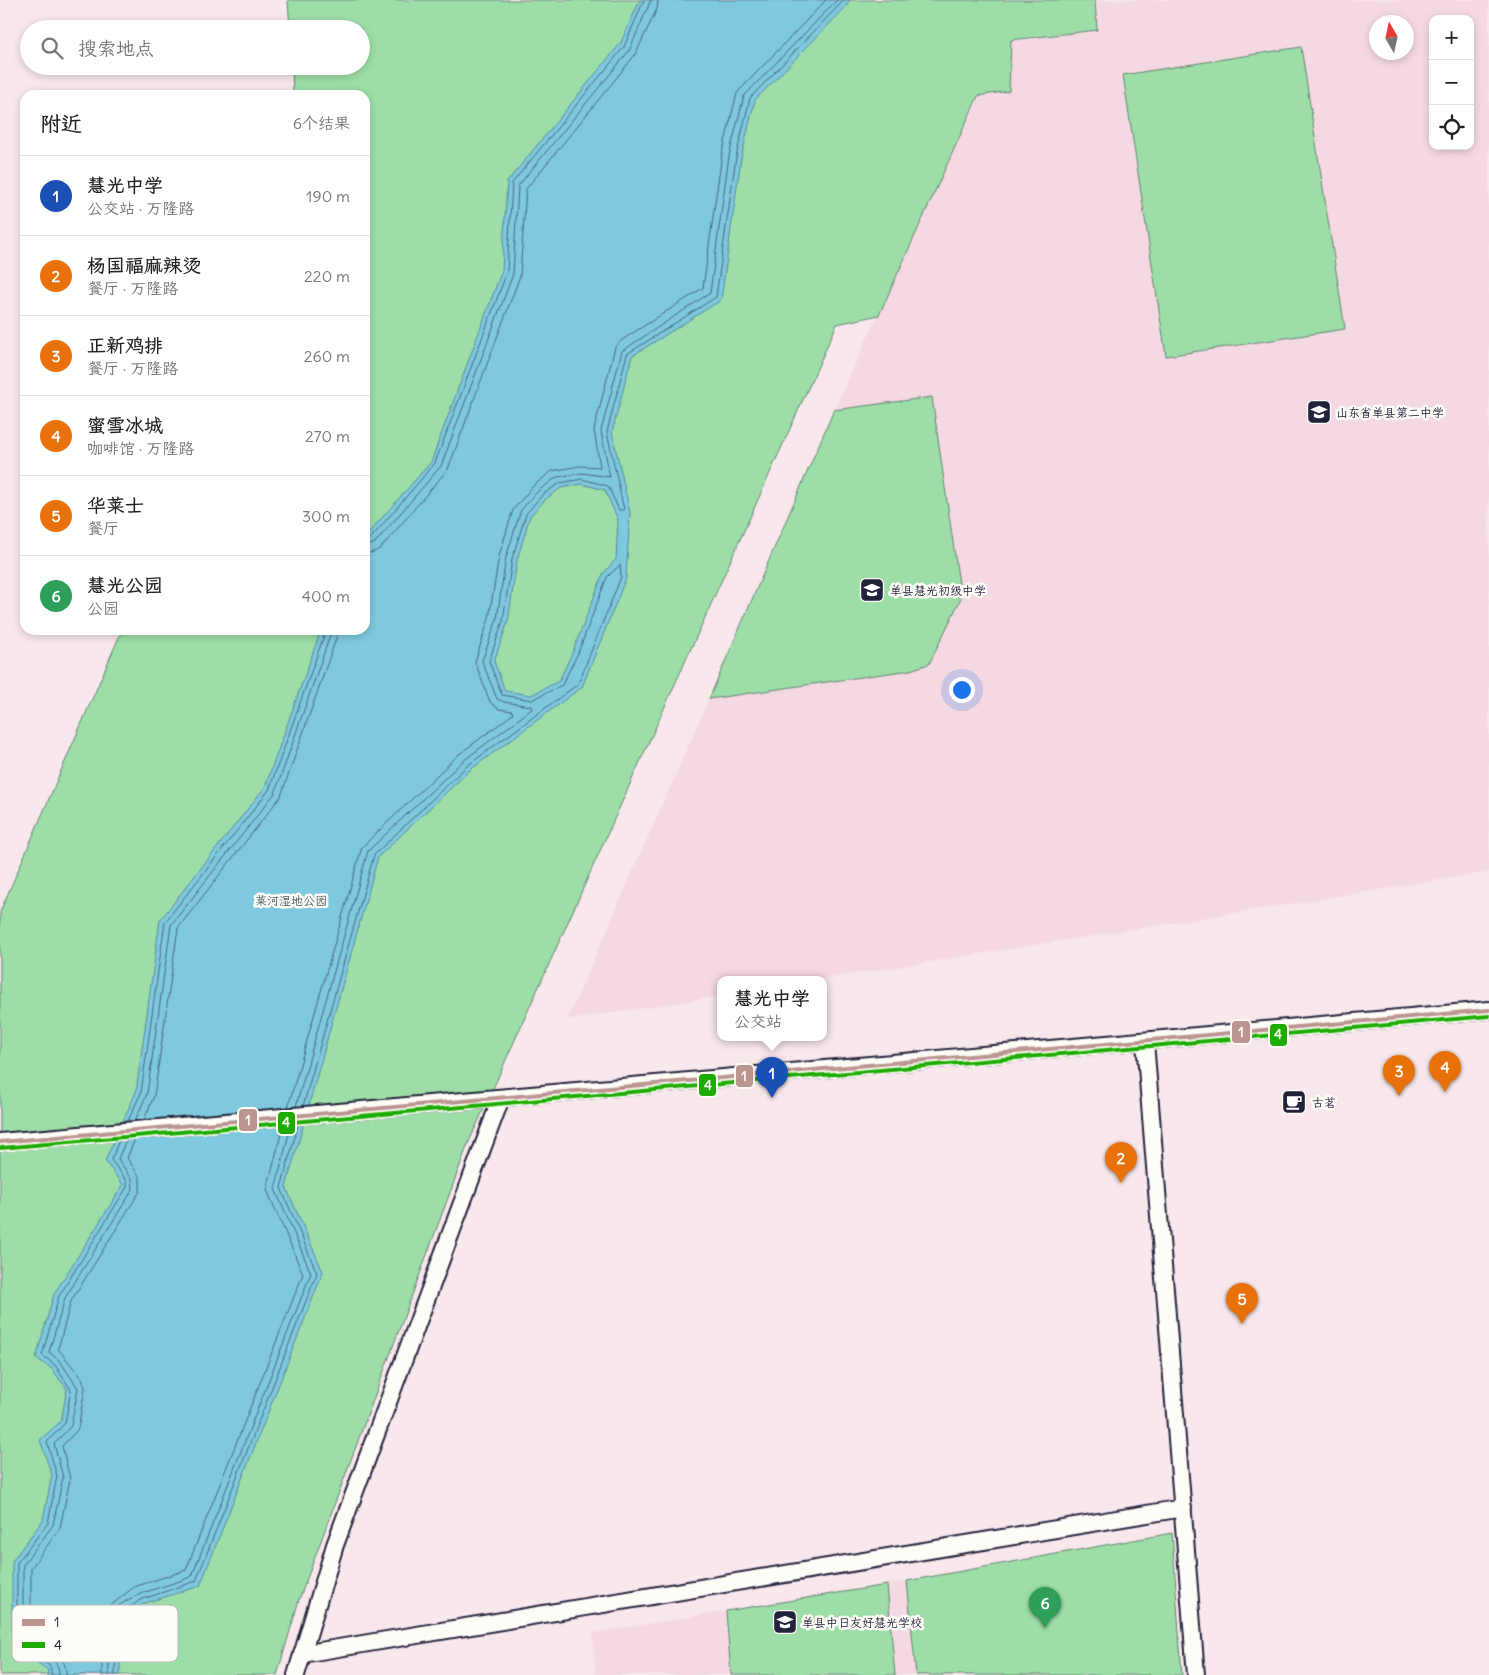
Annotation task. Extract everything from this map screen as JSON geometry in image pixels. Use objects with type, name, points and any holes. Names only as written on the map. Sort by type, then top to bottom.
[{"type":"street","points":[[0,1142],[1489,1010]]},
{"type":"street","points":[[1145,1042],[1196,1675]]},
{"type":"street","points":[[296,1675],[335,1545],[501,1098]]},
{"type":"street","points":[[302,1654],[1183,1508]]},
{"type":"shaded area","name":"山东省单县第二中学","points":[[1095,0],[1489,0],[1489,872],[827,978],[827,976],[717,976],[717,997],[567,1020],[834,410],[978,96],[1009,91],[1011,40],[1096,30]]},
{"type":"shaded area","name":"单县中日友好慧光学校","points":[[907,1581],[916,1675],[595,1675],[593,1633]]},
{"type":"green space","name":"莱河湿地公园","points":[[288,0],[1095,0],[1097,30],[1011,40],[1009,91],[978,96],[879,315],[837,324],[468,1144],[299,1600],[277,1675],[0,1675],[0,912],[120,635],[370,635],[370,90],[293,90],[292,75],[370,75],[370,20],[289,20]]},
{"type":"green space","points":[[1301,47],[1345,329],[1166,356],[1123,75]]},
{"type":"green space","points":[[932,397],[961,598],[929,664],[910,670],[709,699],[834,410]]},
{"type":"green space","points":[[1172,1533],[1182,1675],[916,1675],[907,1581]]},
{"type":"green space","points":[[887,1585],[895,1675],[731,1675],[726,1611]]},
{"type":"water","points":[[640,0],[850,0],[846,7],[755,100],[741,158],[721,300],[632,356],[612,432],[630,512],[626,578],[582,687],[470,770],[378,857],[286,1187],[323,1272],[200,1586],[141,1605],[12,1605],[12,1561],[43,1520],[52,1475],[40,1440],[61,1421],[67,1389],[51,1368],[36,1358],[54,1294],[123,1185],[105,1161],[136,1092],[160,920],[265,787],[319,635],[370,635],[370,531],[431,462],[502,270],[507,182],[620,44]],"holes":[[[582,484],[605,490],[618,520],[616,559],[603,574],[573,651],[559,681],[531,695],[505,691],[494,661],[508,622],[517,560],[530,516],[546,499],[561,488]]]},
{"type":"water","points":[[36,1662],[120,1662],[120,1675],[47,1675],[48,1670]]},
{"type":"transit line","name":"1","points":[[0,1142],[1489,1010]]},
{"type":"transit line","name":"4","points":[[1,1148],[1489,1016]]},
{"type":"place","name":"山东省单县第二中学","points":[[1319,412]]},
{"type":"place","name":"单县慧光初级中学","points":[[872,590]]},
{"type":"place","name":"蜜雪冰城","points":[[1445,1092]]},
{"type":"place","name":"正新鸡排","points":[[1399,1096]]},
{"type":"place","name":"慧光中学","points":[[772,1098]]},
{"type":"place","name":"古茗","points":[[1294,1102]]},
{"type":"place","name":"杨国福麻辣烫","points":[[1121,1183]]},
{"type":"place","name":"华莱士","points":[[1242,1324]]},
{"type":"place","name":"单县中日友好慧光学校","points":[[785,1622]]},
{"type":"place","name":"慧光公园","points":[[1045,1628]]}]
